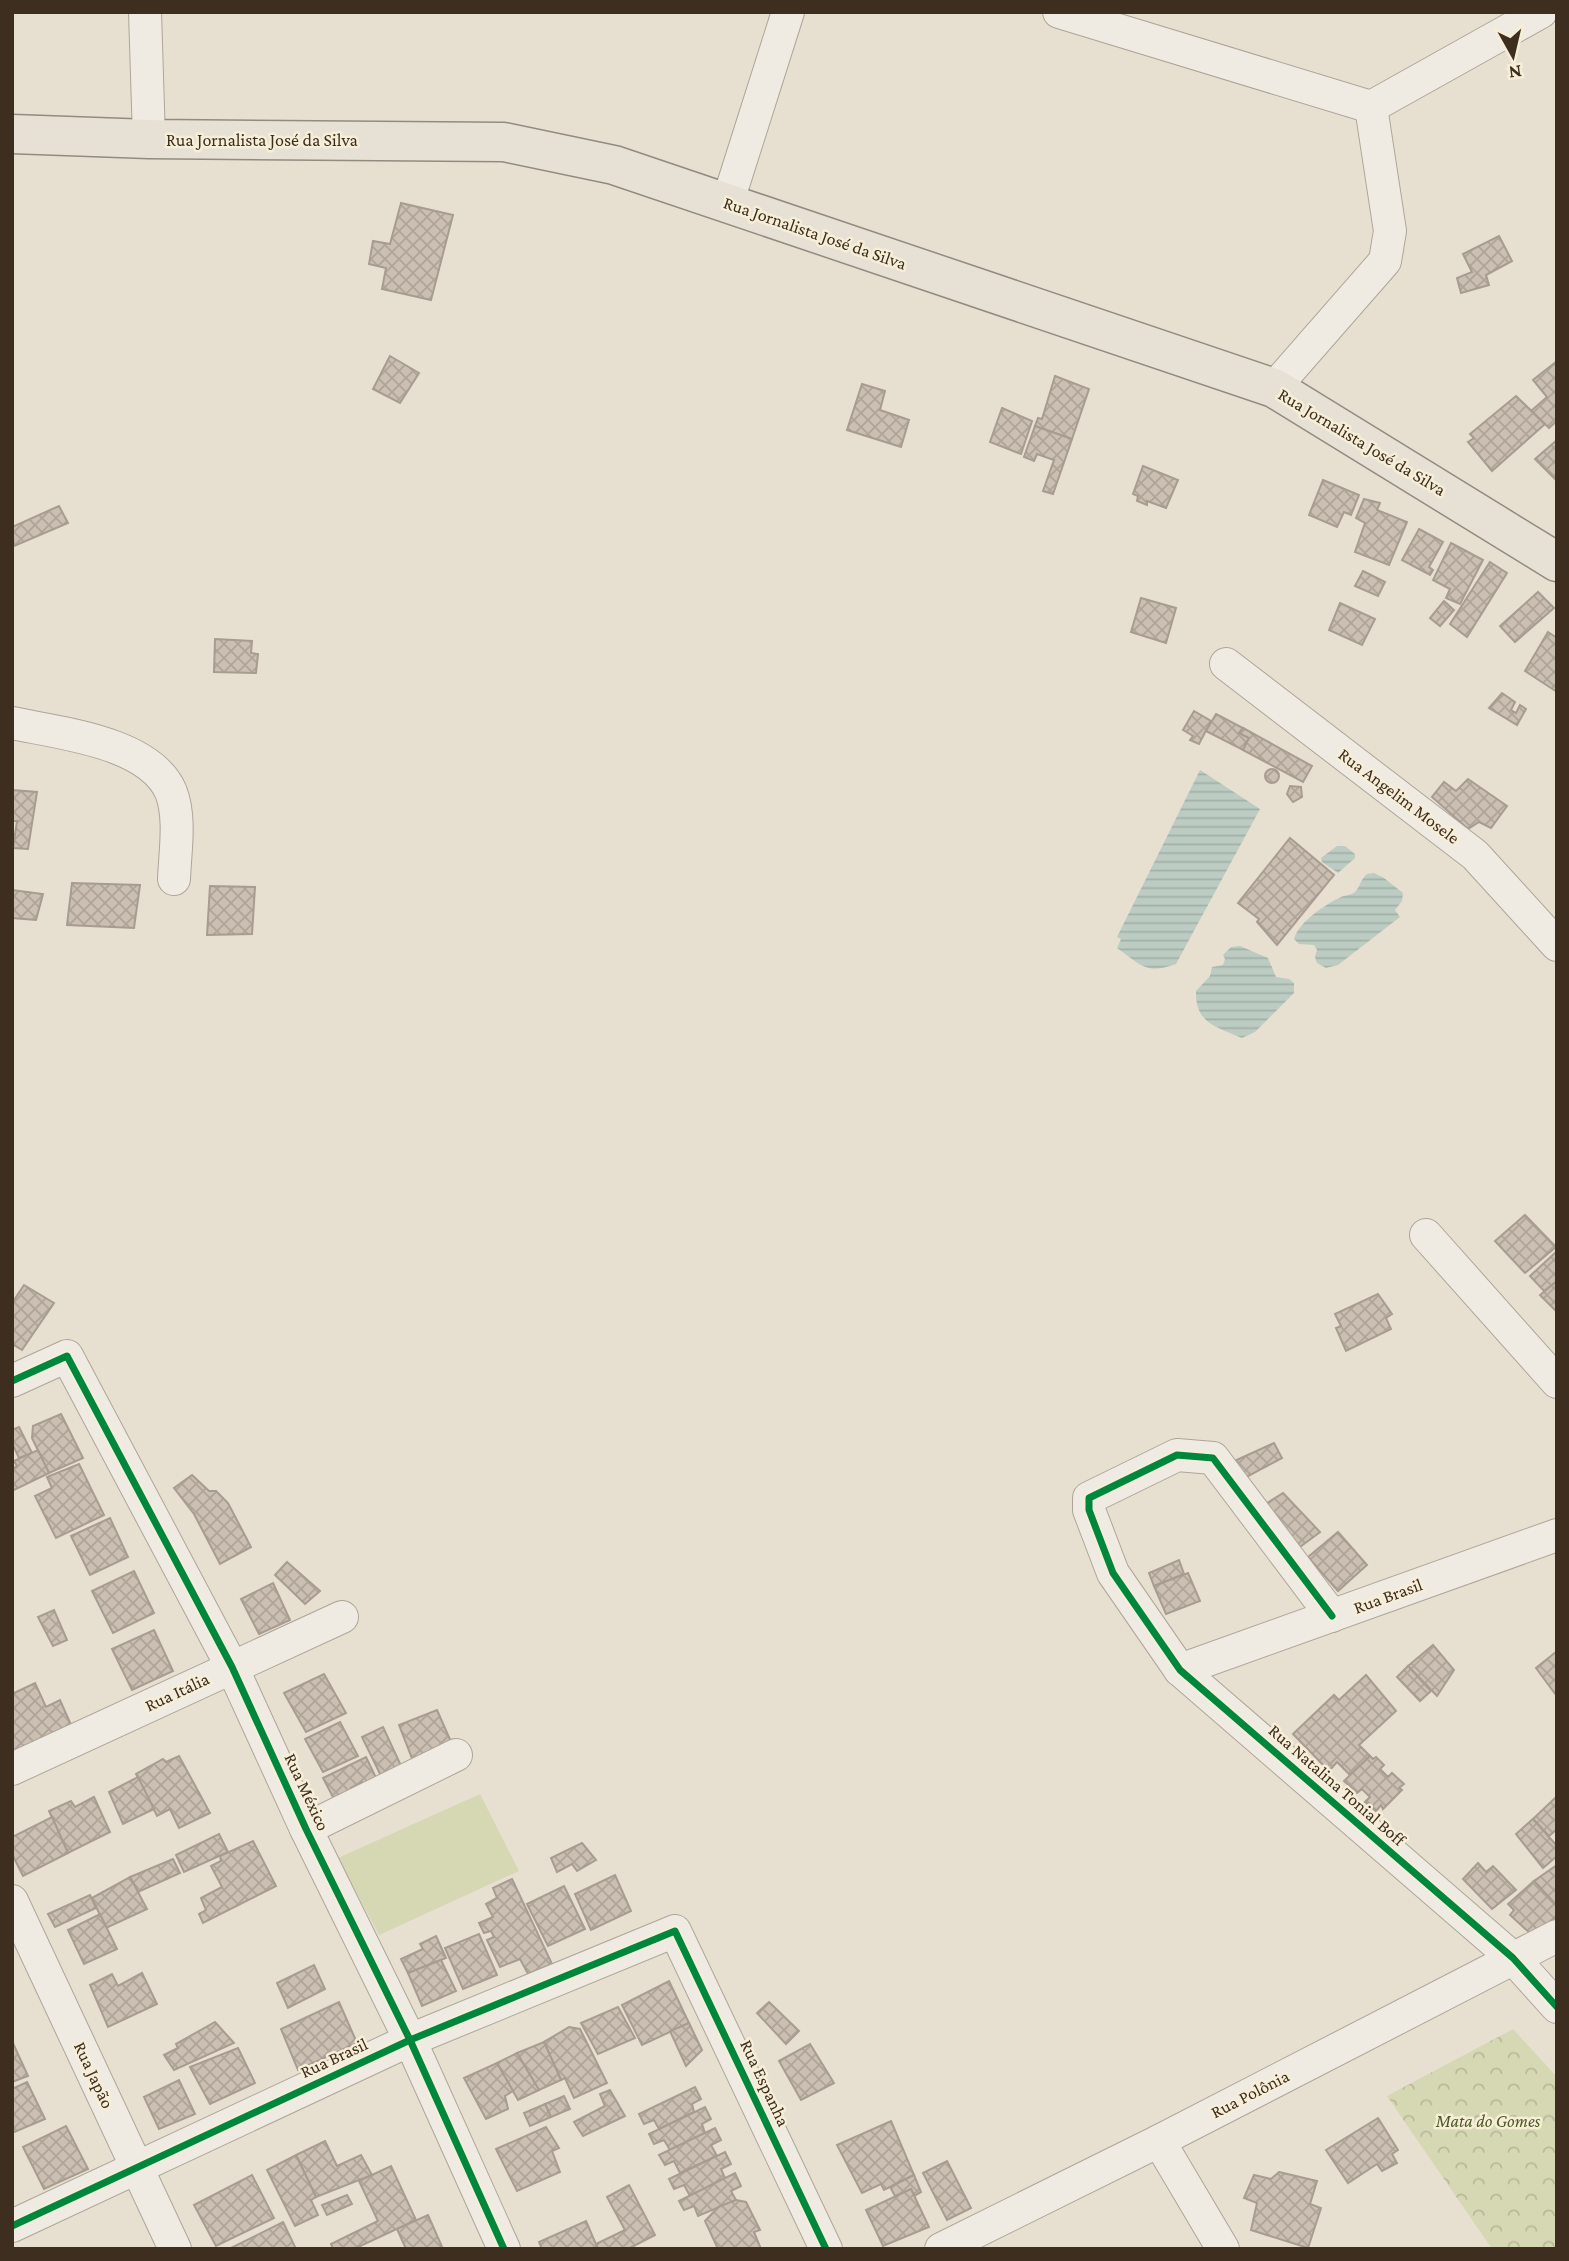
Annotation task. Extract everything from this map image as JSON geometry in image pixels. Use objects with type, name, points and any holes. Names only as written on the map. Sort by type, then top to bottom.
[{"type":"main road","name":"Rua Jornalista José da Silva","points":[[12,134],[149,139],[504,142],[614,165],[1274,388],[1557,562]]},
{"type":"street","points":[[145,12],[149,139]]},
{"type":"street","points":[[727,204],[788,12]]},
{"type":"street","points":[[1059,12],[1371,107],[1541,12]]},
{"type":"street","points":[[1274,388],[1385,261],[1390,231],[1371,107]]},
{"type":"street","name":"Rua Angelim Mosele","points":[[1226,664],[1475,855],[1557,945]]},
{"type":"street","points":[[12,723],[97,741],[134,756],[162,776],[172,795],[176,828],[174,879]]},
{"type":"street","points":[[1426,1236],[1557,1382]]},
{"type":"street","name":"Rua México","points":[[12,1381],[67,1356],[232,1667],[306,1829],[410,2039],[504,2249]]},
{"type":"street","name":"Rua Natalina Tonial Boff","points":[[1332,1616],[1213,1458],[1177,1455],[1089,1499],[1089,1510],[1113,1573],[1180,1670],[1514,1958],[1557,2007]]},
{"type":"street","name":"Rua Brasil","points":[[1180,1670],[1557,1535]]},
{"type":"street","name":"Rua Itália","points":[[12,1769],[342,1617]]},
{"type":"street","points":[[306,1829],[456,1755]]},
{"type":"street","name":"Rua Japão","points":[[12,1901],[175,2249]]},
{"type":"street","name":"Rua Brasil","points":[[12,2226],[410,2039],[675,1931]]},
{"type":"street","name":"Rua Espanha","points":[[675,1931],[826,2249]]},
{"type":"street","name":"Rua Polônia","points":[[941,2249],[1159,2141],[1557,1936]]},
{"type":"street","points":[[1159,2141],[1223,2249]]},
{"type":"green space","points":[[480,1794],[519,1871],[379,1935],[338,1858]]},
{"type":"green space","name":"Mata do Gomes","points":[[1513,2029],[1557,2077],[1557,2249],[1492,2249],[1387,2096]]},
{"type":"shaded area","points":[[1200,770],[1260,809],[1176,964],[1158,969],[1150,968],[1117,948],[1121,939],[1117,937]]},
{"type":"shaded area","points":[[1337,846],[1345,846],[1355,854],[1355,858],[1338,873],[1322,862],[1321,858]]},
{"type":"shaded area","points":[[1374,873],[1403,893],[1402,901],[1395,910],[1400,917],[1338,965],[1326,968],[1317,963],[1317,950],[1314,945],[1299,944],[1294,939],[1297,933],[1312,915],[1333,901],[1355,892],[1367,874]]},
{"type":"shaded area","points":[[1240,946],[1268,958],[1276,977],[1289,979],[1294,983],[1294,993],[1255,1032],[1242,1038],[1216,1027],[1203,1017],[1196,991],[1210,976],[1212,967],[1223,965],[1223,955],[1231,947]]},
{"type":"building","points":[[401,203],[453,215],[431,300],[382,289],[386,268],[369,264],[373,241],[390,244]]},
{"type":"building","points":[[1499,236],[1512,261],[1486,275],[1489,285],[1461,293],[1457,278],[1472,272],[1463,254]]},
{"type":"building","points":[[390,356],[419,373],[400,403],[373,389]]},
{"type":"building","points":[[1557,361],[1557,421],[1549,428],[1531,411],[1547,397],[1533,380]]},
{"type":"building","points":[[1055,376],[1089,389],[1072,439],[1035,426],[1038,418],[1042,419]]},
{"type":"building","points":[[862,384],[885,391],[880,410],[909,420],[901,447],[847,430]]},
{"type":"building","points":[[1516,396],[1545,424],[1492,471],[1468,442],[1474,438],[1470,434]]},
{"type":"building","points":[[1002,408],[1032,421],[1021,454],[990,442]]},
{"type":"building","points":[[1035,426],[1072,439],[1053,494],[1043,491],[1054,460],[1037,454],[1034,461],[1024,457]]},
{"type":"building","points":[[1557,440],[1557,481],[1535,459]]},
{"type":"building","points":[[1143,466],[1178,480],[1166,508],[1147,501],[1147,505],[1137,501],[1138,496],[1133,494]]},
{"type":"building","points":[[1323,480],[1359,495],[1351,515],[1344,512],[1337,527],[1309,515]]},
{"type":"building","points":[[1364,499],[1380,503],[1377,510],[1407,522],[1389,565],[1355,552],[1365,523],[1356,518]]},
{"type":"building","points":[[59,506],[68,523],[14,546],[12,527]]},
{"type":"building","points":[[1419,529],[1443,542],[1429,567],[1433,570],[1430,575],[1402,560]]},
{"type":"building","points":[[1451,543],[1483,560],[1460,604],[1446,598],[1450,589],[1433,580]]},
{"type":"building","points":[[1490,562],[1507,573],[1467,637],[1450,624]]},
{"type":"building","points":[[1363,571],[1385,582],[1378,596],[1355,586]]},
{"type":"building","points":[[1538,592],[1554,608],[1515,642],[1500,626]]},
{"type":"building","points":[[1141,598],[1176,608],[1166,643],[1131,632]]},
{"type":"building","points":[[1444,601],[1454,610],[1440,626],[1430,618]]},
{"type":"building","points":[[1340,603],[1375,619],[1362,645],[1329,630]]},
{"type":"building","points":[[1548,632],[1557,638],[1557,692],[1525,671]]},
{"type":"building","points":[[215,639],[252,641],[251,653],[258,654],[256,673],[214,672]]},
{"type":"building","points":[[1502,693],[1515,702],[1511,710],[1516,713],[1520,705],[1526,709],[1517,725],[1489,708]]},
{"type":"building","points":[[1194,711],[1211,721],[1199,744],[1190,740],[1193,736],[1183,730]]},
{"type":"building","points":[[1216,714],[1243,728],[1239,733],[1249,738],[1243,750],[1206,731]]},
{"type":"building","points":[[1243,728],[1312,766],[1303,782],[1243,750],[1249,738],[1239,733]]},
{"type":"building","points":[[1269,769],[1275,769],[1279,776],[1275,783],[1269,783],[1265,779],[1265,773]]},
{"type":"building","points":[[1468,779],[1507,806],[1491,828],[1479,822],[1468,829],[1432,797],[1444,782],[1456,791]]},
{"type":"building","points":[[1290,786],[1301,787],[1302,797],[1293,802],[1287,794]]},
{"type":"building","points":[[12,790],[37,792],[28,849],[13,848],[17,821],[12,821]]},
{"type":"building","points":[[1290,838],[1334,875],[1277,945],[1257,922],[1259,919],[1238,903]]},
{"type":"building","points":[[72,883],[140,885],[134,928],[67,925]]},
{"type":"building","points":[[210,886],[255,887],[252,934],[207,935]]},
{"type":"building","points":[[12,890],[43,894],[36,920],[12,918]]},
{"type":"building","points":[[1525,1215],[1556,1247],[1525,1273],[1495,1241]]},
{"type":"building","points":[[1557,1251],[1557,1281],[1544,1291],[1530,1276]]},
{"type":"building","points":[[1557,1281],[1557,1312],[1540,1295]]},
{"type":"building","points":[[24,1285],[54,1303],[22,1350],[12,1344],[12,1303]]},
{"type":"building","points":[[1378,1294],[1392,1314],[1386,1318],[1391,1329],[1346,1351],[1336,1328],[1341,1326],[1335,1314]]},
{"type":"building","points":[[61,1414],[83,1458],[49,1473],[32,1438],[33,1426]]},
{"type":"building","points":[[19,1427],[32,1453],[19,1458],[12,1443],[12,1430]]},
{"type":"building","points":[[1274,1443],[1282,1458],[1239,1481],[1230,1463]]},
{"type":"building","points":[[38,1450],[49,1473],[12,1491],[12,1469],[17,1466],[14,1461]]},
{"type":"building","points":[[79,1464],[104,1515],[56,1538],[35,1496],[52,1488],[47,1477]]},
{"type":"building","points":[[192,1475],[209,1491],[216,1491],[228,1503],[251,1547],[220,1564],[194,1514],[174,1488]]},
{"type":"building","points":[[1283,1493],[1320,1532],[1300,1547],[1264,1505]]},
{"type":"building","points":[[110,1518],[128,1557],[90,1575],[71,1536]]},
{"type":"building","points":[[1338,1532],[1367,1565],[1338,1591],[1308,1557]]},
{"type":"building","points":[[1179,1560],[1184,1574],[1154,1586],[1149,1573]]},
{"type":"building","points":[[287,1562],[320,1591],[305,1604],[275,1575]]},
{"type":"building","points":[[134,1571],[154,1613],[113,1633],[92,1591]]},
{"type":"building","points":[[1188,1573],[1200,1601],[1166,1614],[1154,1586]]},
{"type":"building","points":[[273,1583],[290,1620],[259,1634],[241,1599]]},
{"type":"building","points":[[54,1610],[67,1640],[53,1646],[38,1617]]},
{"type":"building","points":[[154,1630],[173,1671],[132,1690],[112,1649]]},
{"type":"building","points":[[1433,1645],[1454,1670],[1437,1696],[1408,1666]]},
{"type":"building","points":[[1557,1651],[1557,1695],[1556,1695],[1536,1668]]},
{"type":"building","points":[[1408,1666],[1431,1691],[1420,1701],[1397,1677]]},
{"type":"building","points":[[324,1674],[346,1713],[306,1732],[284,1693]]},
{"type":"building","points":[[1366,1675],[1396,1711],[1359,1745],[1370,1756],[1350,1775],[1337,1762],[1329,1771],[1293,1734],[1334,1695],[1339,1700]]},
{"type":"building","points":[[35,1683],[46,1707],[60,1700],[72,1727],[12,1753],[12,1694]]},
{"type":"building","points":[[437,1710],[452,1744],[413,1761],[399,1725]]},
{"type":"building","points":[[340,1722],[358,1756],[323,1772],[305,1739]]},
{"type":"building","points":[[383,1727],[403,1770],[383,1780],[362,1737]]},
{"type":"building","points":[[179,1756],[210,1813],[179,1828],[170,1809],[157,1816],[136,1774],[163,1759],[166,1762]]},
{"type":"building","points":[[1370,1756],[1373,1759],[1376,1757],[1384,1765],[1380,1769],[1388,1777],[1392,1773],[1404,1784],[1399,1788],[1402,1790],[1383,1809],[1381,1805],[1376,1811],[1365,1802],[1370,1797],[1362,1789],[1357,1793],[1344,1781]]},
{"type":"building","points":[[366,1757],[378,1782],[366,1788],[362,1782],[351,1788],[353,1792],[335,1801],[323,1778]]},
{"type":"building","points":[[138,1777],[154,1809],[123,1824],[109,1792]]},
{"type":"building","points":[[1557,1796],[1557,1829],[1549,1836],[1533,1819]]},
{"type":"building","points":[[94,1797],[110,1832],[68,1853],[49,1811],[71,1801],[75,1807]]},
{"type":"building","points":[[52,1817],[68,1853],[23,1876],[12,1854],[12,1837]]},
{"type":"building","points":[[1533,1819],[1557,1846],[1557,1856],[1543,1868],[1516,1834]]},
{"type":"building","points":[[219,1834],[228,1852],[184,1872],[176,1855]]},
{"type":"building","points":[[253,1841],[276,1886],[203,1923],[199,1914],[206,1910],[201,1898],[222,1887],[211,1866],[221,1861],[220,1856]]},
{"type":"building","points":[[582,1843],[596,1860],[577,1871],[572,1864],[557,1872],[551,1858]]},
{"type":"building","points":[[173,1859],[180,1873],[138,1892],[130,1877]]},
{"type":"building","points":[[1478,1863],[1486,1872],[1493,1866],[1516,1890],[1492,1909],[1463,1879]]},
{"type":"building","points":[[1557,1865],[1557,1906],[1534,1881]]},
{"type":"building","points":[[615,1875],[631,1911],[591,1930],[575,1894]]},
{"type":"building","points":[[130,1877],[147,1909],[106,1928],[92,1898]]},
{"type":"building","points":[[512,1879],[552,1964],[528,1974],[520,1959],[500,1967],[487,1940],[494,1937],[491,1931],[484,1933],[479,1923],[493,1917],[486,1904],[497,1898],[493,1888]]},
{"type":"building","points":[[1534,1881],[1557,1906],[1557,1916],[1532,1935],[1510,1915],[1514,1910],[1508,1904]]},
{"type":"building","points":[[564,1886],[585,1929],[548,1946],[527,1904]]},
{"type":"building","points":[[90,1895],[96,1908],[55,1927],[48,1914]]},
{"type":"building","points":[[100,1914],[117,1949],[84,1964],[68,1930]]},
{"type":"building","points":[[479,1934],[497,1975],[463,1989],[445,1948]]},
{"type":"building","points":[[436,1936],[446,1958],[408,1973],[401,1959],[423,1949],[420,1944]]},
{"type":"building","points":[[441,1960],[456,1991],[422,2006],[408,1973]]},
{"type":"building","points":[[314,1965],[325,1989],[288,2008],[277,1983]]},
{"type":"building","points":[[142,1973],[157,2004],[108,2027],[90,1985],[112,1974],[118,1986]]},
{"type":"building","points":[[669,1981],[689,2023],[642,2045],[622,2005]]},
{"type":"building","points":[[339,2002],[357,2043],[298,2070],[281,2029]]},
{"type":"building","points":[[769,2002],[799,2031],[786,2044],[757,2013]]},
{"type":"building","points":[[618,2007],[635,2038],[598,2054],[581,2023]]},
{"type":"building","points":[[215,2022],[234,2043],[174,2070],[164,2055],[178,2048],[176,2044]]},
{"type":"building","points":[[689,2023],[702,2050],[686,2066],[670,2031]]},
{"type":"building","points":[[569,2027],[580,2029],[607,2083],[574,2098],[565,2078],[561,2080],[544,2042]]},
{"type":"building","points":[[12,2041],[28,2076],[12,2082]]},
{"type":"building","points":[[544,2042],[561,2080],[539,2090],[517,2053]]},
{"type":"building","points":[[810,2044],[834,2083],[801,2100],[779,2061]]},
{"type":"building","points":[[238,2048],[255,2083],[210,2104],[190,2067]]},
{"type":"building","points":[[517,2053],[539,2090],[518,2100],[497,2063]]},
{"type":"building","points":[[497,2063],[513,2091],[505,2096],[508,2109],[486,2119],[464,2078]]},
{"type":"building","points":[[179,2080],[195,2114],[159,2129],[144,2097]]},
{"type":"building","points":[[27,2082],[45,2119],[12,2133],[12,2089]]},
{"type":"building","points":[[695,2087],[701,2099],[692,2104],[694,2112],[659,2129],[654,2120],[644,2124],[639,2114]]},
{"type":"building","points":[[610,2090],[625,2116],[583,2136],[574,2122],[605,2106],[600,2094]]},
{"type":"building","points":[[564,2096],[570,2109],[551,2117],[545,2104]]},
{"type":"building","points":[[545,2104],[551,2117],[530,2126],[524,2113]]},
{"type":"building","points":[[705,2107],[711,2119],[702,2124],[705,2133],[670,2150],[664,2140],[654,2144],[649,2134]]},
{"type":"building","points":[[1378,2118],[1398,2150],[1392,2154],[1397,2163],[1382,2171],[1377,2164],[1348,2183],[1326,2150]]},
{"type":"building","points":[[891,2121],[914,2175],[884,2190],[881,2184],[862,2193],[837,2145]]},
{"type":"building","points":[[66,2126],[88,2169],[44,2189],[23,2147]]},
{"type":"building","points":[[546,2127],[559,2148],[552,2151],[560,2172],[517,2191],[496,2149]]},
{"type":"building","points":[[715,2128],[721,2140],[711,2145],[717,2156],[680,2173],[674,2161],[665,2165],[659,2155]]},
{"type":"building","points":[[325,2141],[337,2166],[361,2155],[372,2175],[316,2197],[296,2155]]},
{"type":"building","points":[[725,2152],[731,2164],[721,2169],[725,2178],[690,2196],[684,2185],[674,2189],[669,2179]]},
{"type":"building","points":[[296,2155],[316,2197],[311,2200],[318,2215],[295,2226],[267,2170]]},
{"type":"building","points":[[947,2161],[971,2208],[947,2220],[923,2173]]},
{"type":"building","points":[[391,2166],[416,2220],[354,2249],[333,2249],[331,2244],[378,2221],[359,2181]]},
{"type":"building","points":[[1279,2172],[1317,2181],[1310,2204],[1321,2208],[1308,2248],[1251,2230],[1257,2203],[1244,2198],[1254,2175],[1271,2179]]},
{"type":"building","points":[[735,2173],[741,2186],[731,2191],[736,2200],[698,2216],[694,2206],[684,2210],[679,2201]]},
{"type":"building","points":[[252,2175],[274,2218],[216,2246],[194,2205]]},
{"type":"building","points":[[914,2175],[921,2192],[914,2196],[911,2189],[895,2196],[890,2187]]},
{"type":"building","points":[[629,2185],[655,2235],[628,2249],[598,2249],[596,2244],[625,2230],[607,2197]]},
{"type":"building","points":[[911,2189],[929,2227],[883,2246],[866,2210]]},
{"type":"building","points":[[347,2195],[352,2204],[327,2215],[322,2205]]},
{"type":"building","points":[[736,2200],[746,2202],[760,2230],[754,2232],[761,2249],[718,2249],[705,2221],[718,2207]]},
{"type":"building","points":[[428,2215],[443,2249],[406,2249],[397,2229]]},
{"type":"building","points":[[586,2221],[598,2249],[542,2249],[539,2242]]},
{"type":"building","points":[[283,2222],[296,2249],[229,2249]]},
{"type":"cycle path","points":[[12,1381],[67,1356],[232,1667],[306,1829],[410,2040],[504,2249]]},
{"type":"cycle path","points":[[1332,1616],[1213,1458],[1177,1455],[1089,1498],[1089,1510],[1113,1573],[1180,1670],[1513,1958],[1557,2007]]},
{"type":"cycle path","points":[[12,2226],[410,2040],[675,1931],[826,2249]]}]
